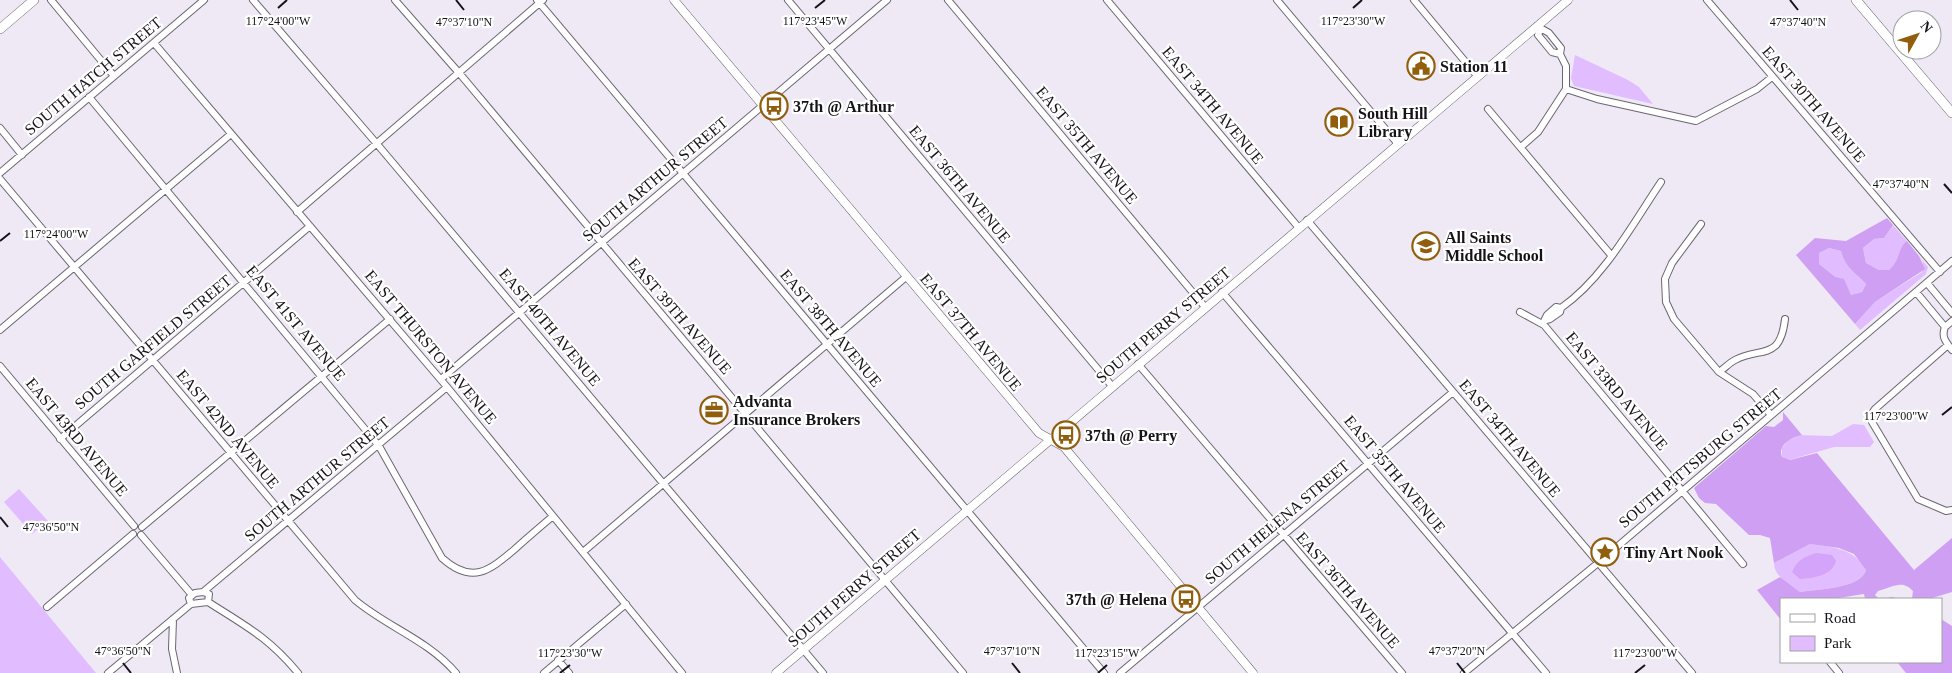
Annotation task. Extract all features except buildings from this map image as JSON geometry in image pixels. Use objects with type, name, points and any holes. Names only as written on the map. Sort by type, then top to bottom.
[{"type":"main road","points":[[0,29],[34,0]]},
{"type":"main road","points":[[1856,0],[1952,113]]},
{"type":"street","points":[[51,0],[114,76]]},
{"type":"street","name":"SOUTH HATCH STREET","points":[[0,173],[204,0]]},
{"type":"street","name":"EAST 40TH AVENUE","points":[[254,0],[664,482],[823,673]]},
{"type":"street","name":"EAST 39TH AVENUE","points":[[395,0],[460,74],[963,673]]},
{"type":"street","name":"EAST 37TH AVENUE","points":[[674,0],[1039,433],[1064,447],[1253,673]]},
{"type":"street","name":"EAST 36TH AVENUE","points":[[788,0],[1112,386]]},
{"type":"street","name":"SOUTH ARTHUR STREET","points":[[441,379],[887,0]]},
{"type":"street","name":"EAST 35TH AVENUE","points":[[948,0],[1205,307]]},
{"type":"street","name":"EAST 34TH AVENUE","points":[[1107,0],[1298,228]]},
{"type":"street","points":[[1277,0],[1398,144]]},
{"type":"street","points":[[1414,0],[1478,77]]},
{"type":"street","name":"SOUTH PERRY STREET","points":[[776,673],[1307,220],[1539,28],[1568,0]]},
{"type":"street","name":"EAST 30TH AVENUE","points":[[1708,0],[1940,272]]},
{"type":"street","points":[[297,212],[460,74],[540,1]]},
{"type":"street","name":"EAST 38TH AVENUE","points":[[540,1],[683,174],[1104,673]]},
{"type":"street","points":[[1522,146],[1538,132],[1566,89],[1566,66],[1560,54],[1552,52],[1538,35],[1539,28]]},
{"type":"street","name":"EAST THURSTON AVENUE","points":[[154,43],[448,387],[682,673]]},
{"type":"street","points":[[1566,89],[1597,99],[1696,121],[1757,89],[1772,77]]},
{"type":"street","name":"EAST 41ST AVENUE","points":[[89,97],[245,282],[379,446],[442,558],[454,569],[467,573],[482,572],[494,566],[553,516]]},
{"type":"street","points":[[1488,109],[1522,146],[1611,255]]},
{"type":"street","points":[[0,128],[22,155]]},
{"type":"street","points":[[0,330],[231,134]]},
{"type":"street","name":"EAST 42ND AVENUE","points":[[0,179],[355,600],[367,610],[442,656],[456,673]]},
{"type":"street","points":[[1544,322],[1560,312],[1561,308],[1586,287],[1611,255],[1661,182]]},
{"type":"street","name":"EAST 34TH AVENUE","points":[[1307,220],[1692,673]]},
{"type":"street","points":[[1701,224],[1672,263],[1665,279],[1666,302],[1674,318],[1719,372],[1753,394],[1771,416]]},
{"type":"street","name":"SOUTH GARFIELD STREET","points":[[60,439],[310,226]]},
{"type":"street","name":"SOUTH PITTSBURG STREET","points":[[1464,673],[1598,563],[1952,262]]},
{"type":"street","points":[[583,552],[745,412],[906,277]]},
{"type":"street","points":[[1927,283],[1952,313]]},
{"type":"street","name":"EAST 35TH AVENUE","points":[[1222,292],[1546,673]]},
{"type":"street","points":[[1916,292],[1945,327]]},
{"type":"street","name":"EAST 33RD AVENUE","points":[[1520,312],[1544,322],[1743,564]]},
{"type":"street","points":[[46,607],[133,534],[134,526],[142,526],[390,319]]},
{"type":"street","points":[[1719,372],[1736,359],[1771,350],[1784,332],[1785,319]]},
{"type":"street","points":[[1952,321],[1945,327],[1943,333],[1950,347],[1875,409],[1871,415],[1872,422],[1918,499],[1946,510],[1952,510]]},
{"type":"street","name":"EAST 36TH AVENUE","points":[[1138,364],[1402,673]]},
{"type":"street","name":"EAST 43RD AVENUE","points":[[0,366],[134,526]]},
{"type":"street","name":"SOUTH ARTHUR STREET","points":[[203,592],[448,387]]},
{"type":"street","name":"SOUTH HELENA STREET","points":[[1120,673],[1197,606],[1453,392]]},
{"type":"street","points":[[141,535],[142,526]]},
{"type":"street","points":[[133,534],[141,535],[192,595]]},
{"type":"street","points":[[191,604],[189,598],[192,595],[203,592],[209,594],[208,602]]},
{"type":"street","points":[[108,673],[191,604],[208,602],[262,636],[279,650],[298,673]]},
{"type":"street","points":[[544,673],[626,604]]},
{"type":"street","points":[[173,619],[173,660],[177,673]]},
{"type":"street","points":[[558,660],[568,673]]},
{"type":"street","points":[[1831,663],[1839,673]]},
{"type":"green space","points":[[1575,55],[1628,80],[1639,87],[1653,104],[1574,86],[1571,78]]},
{"type":"green space","points":[[1893,225],[1907,241],[1902,246],[1893,266],[1889,270],[1879,270],[1866,263],[1863,248],[1874,239],[1884,238]]},
{"type":"green space","points":[[1829,248],[1841,251],[1848,266],[1866,284],[1862,292],[1851,295],[1819,264],[1819,253]]},
{"type":"green space","points":[[1919,256],[1928,267],[1926,274],[1860,330],[1855,324],[1875,302],[1922,272],[1923,262]]},
{"type":"green space","points":[[1853,424],[1864,425],[1874,442],[1870,447],[1834,447],[1789,460],[1782,457],[1782,448],[1788,440],[1797,435],[1832,436]]},
{"type":"green space","points":[[19,489],[48,521],[32,534],[4,502]]},
{"type":"green space","points":[[1810,544],[1849,553],[1866,570],[1856,581],[1847,585],[1800,592],[1780,576],[1774,563]]},
{"type":"green space","points":[[0,557],[96,673],[0,673]]},
{"type":"shaded area","points":[[1887,218],[1893,225],[1884,238],[1874,239],[1863,248],[1866,263],[1879,270],[1889,270],[1896,262],[1902,246],[1907,241],[1919,256],[1925,269],[1875,302],[1855,324],[1796,255],[1815,238],[1846,241]],"holes":[[[1829,248],[1841,251],[1848,266],[1866,284],[1862,292],[1851,295],[1844,279],[1835,277],[1819,264],[1819,253]]]},
{"type":"shaded area","points":[[1783,412],[1802,435],[1794,437],[1783,445],[1782,457],[1790,460],[1817,453],[1914,570],[1952,538],[1952,592],[1932,598],[1912,598],[1913,591],[1905,585],[1901,585],[1878,591],[1875,595],[1878,598],[1865,598],[1864,594],[1838,598],[1780,598],[1780,619],[1757,590],[1780,577],[1800,592],[1837,587],[1856,581],[1866,570],[1854,554],[1839,548],[1810,544],[1774,563],[1770,538],[1760,535],[1749,535],[1716,504],[1705,503],[1699,498],[1694,488],[1766,426],[1774,427],[1783,420]]},
{"type":"shaded area","points":[[1816,553],[1832,555],[1836,561],[1831,570],[1811,578],[1800,579],[1792,572],[1801,560]]},
{"type":"shaded area","points":[[1942,620],[1952,626],[1952,673],[1906,673],[1898,663],[1942,663]]},
{"type":"place","name":"Station 11","points":[[1421,66]]},
{"type":"place","name":"37th @ Arthur","points":[[774,106]]},
{"type":"place","name":"South Hill Library","points":[[1339,122]]},
{"type":"place","name":"All Saints Middle School","points":[[1426,246]]},
{"type":"place","name":"Advanta Insurance Brokers","points":[[714,410]]},
{"type":"place","name":"37th @ Perry","points":[[1066,435]]},
{"type":"place","name":"Tiny Art Nook","points":[[1605,552]]},
{"type":"place","name":"37th @ Helena","points":[[1186,599]]}]
